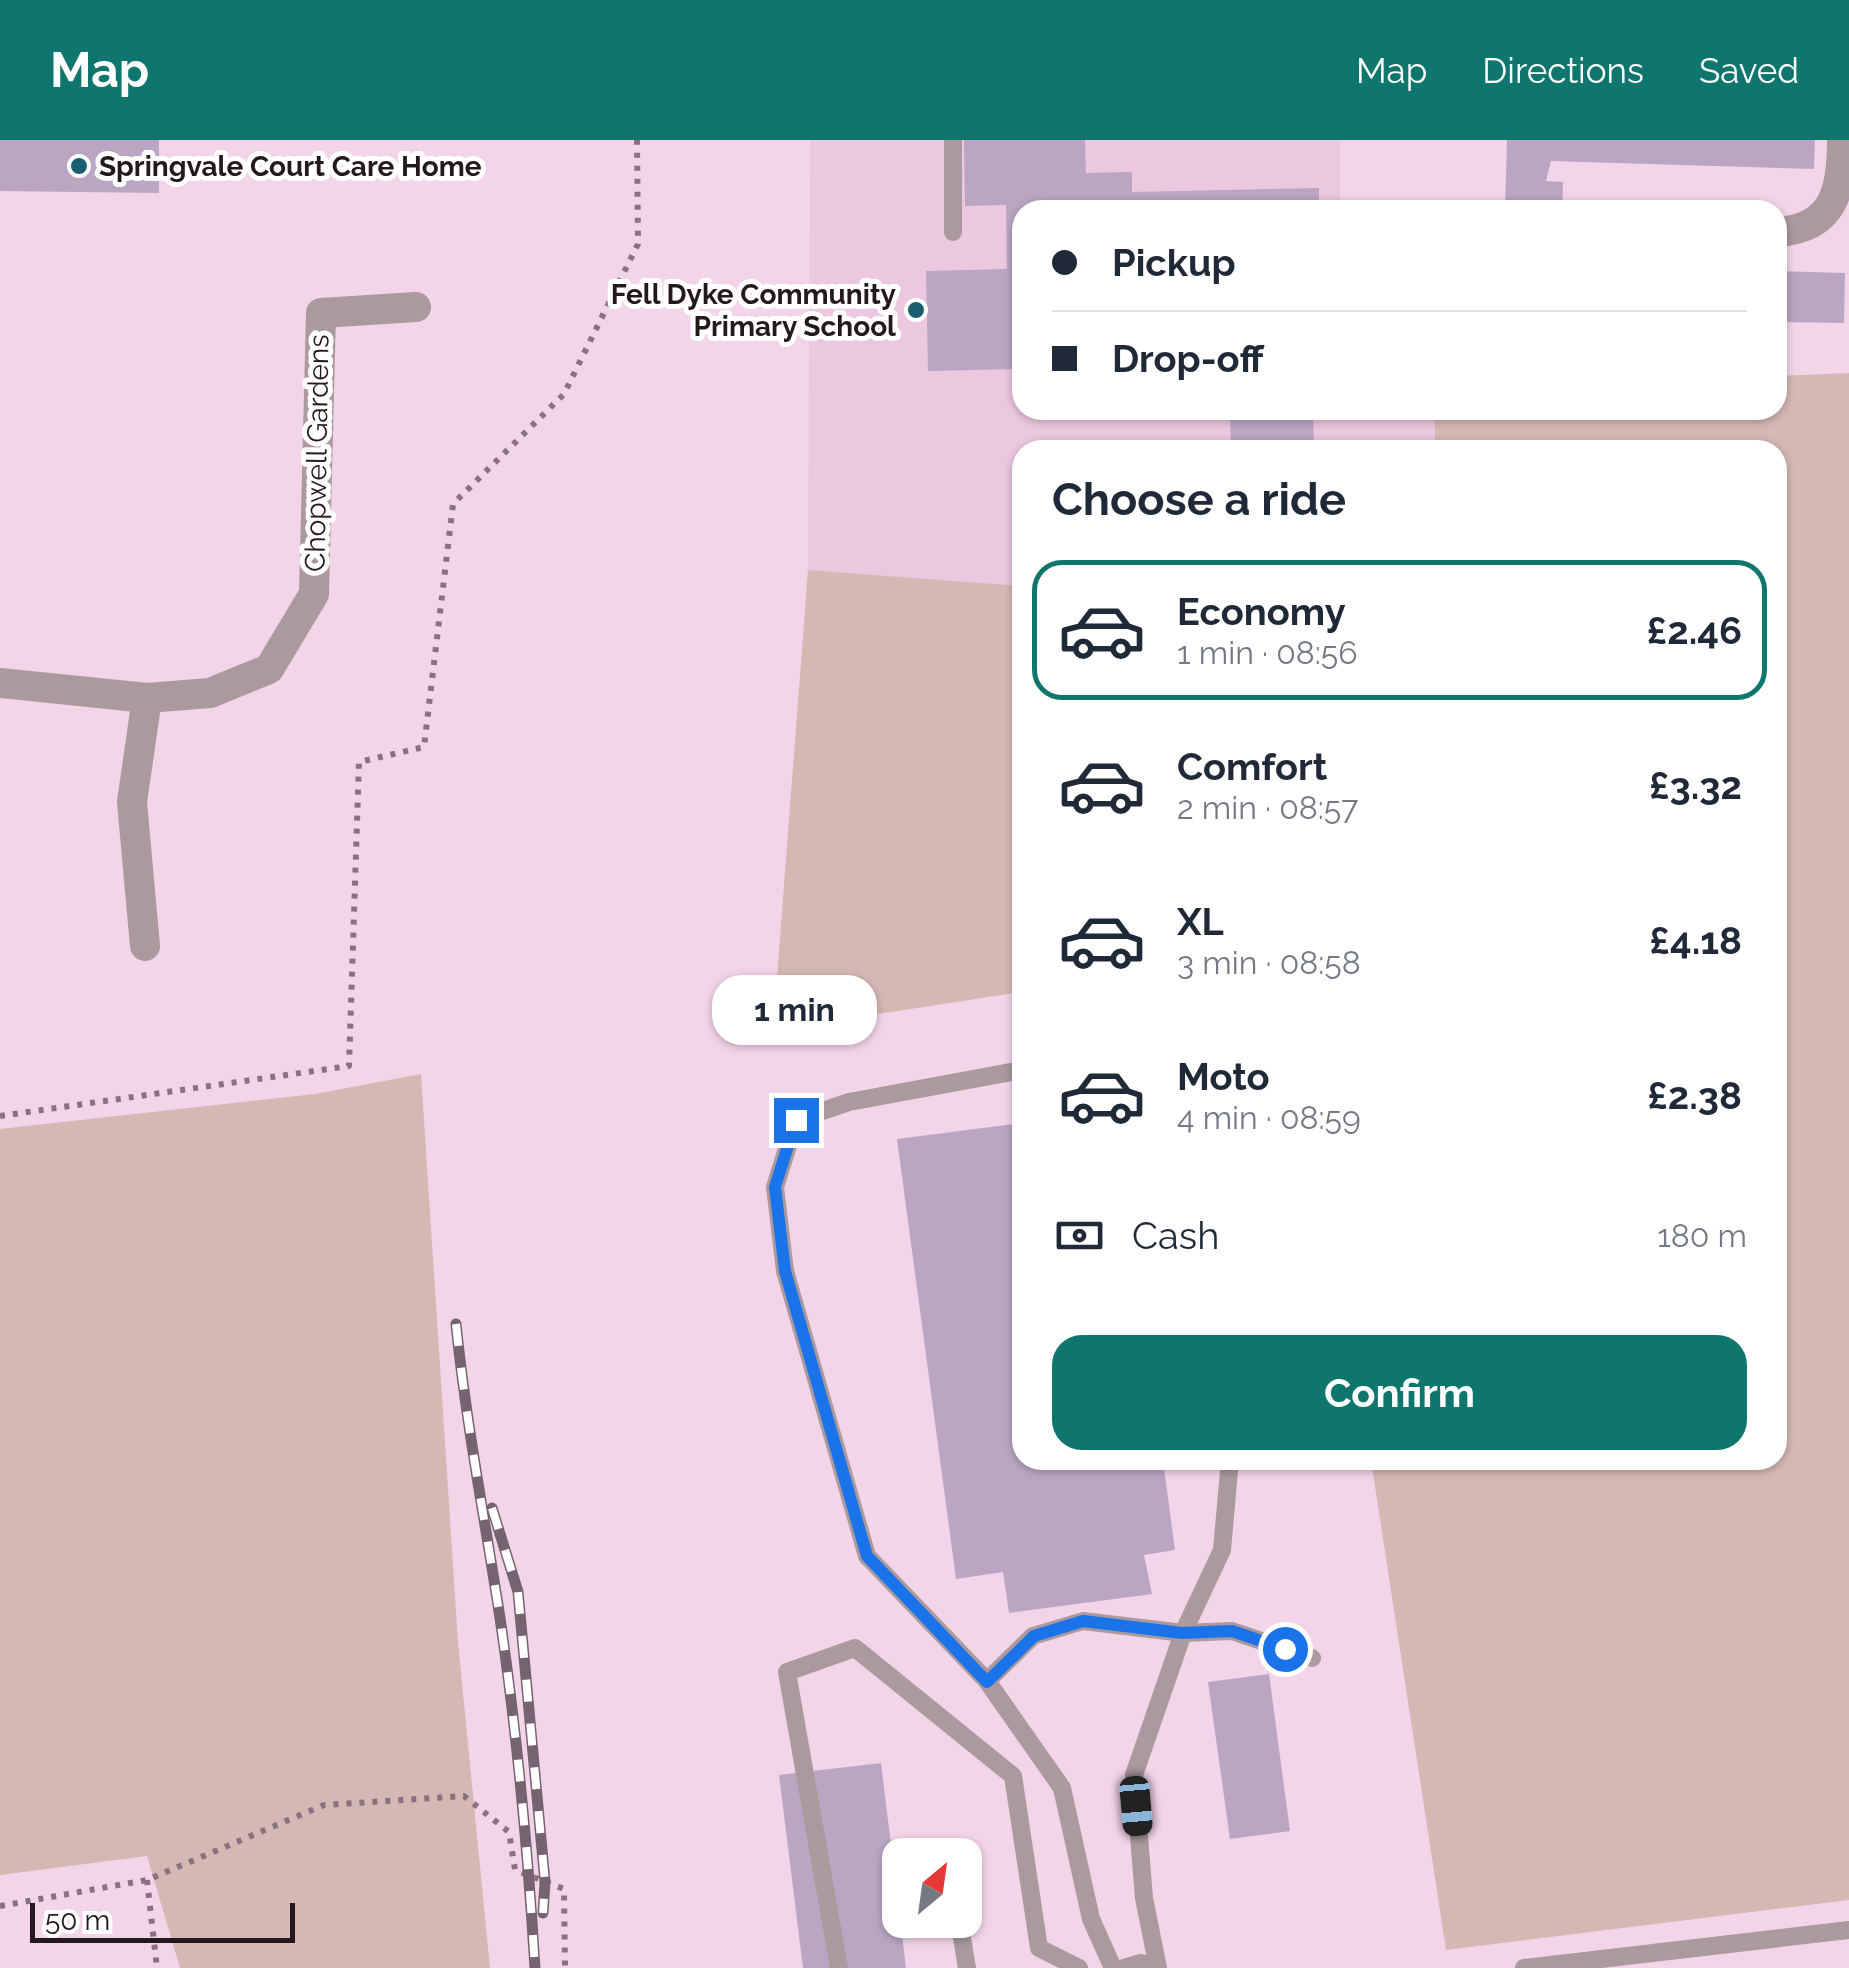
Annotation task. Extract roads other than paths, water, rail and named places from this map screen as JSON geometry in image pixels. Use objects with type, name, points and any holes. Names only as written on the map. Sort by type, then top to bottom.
[{"type":"street","points":[[1787,230],[1810,224],[1829,210],[1839,186],[1842,140]]},
{"type":"street","name":"Chopwell Gardens","points":[[0,684],[147,698],[210,693],[269,669],[314,594],[321,314],[416,307]]},
{"type":"street","points":[[145,946],[132,802],[147,698]]},
{"type":"lane","points":[[953,140],[953,232]]},
{"type":"lane","points":[[1012,1072],[849,1102],[796,1120],[775,1187],[785,1271],[867,1556],[987,1682],[1062,1788],[1092,1918],[1113,1968]]},
{"type":"lane","points":[[1124,1968],[1140,1963],[1156,1968],[1144,1898],[1134,1776],[1182,1633],[1222,1550],[1229,1470]]},
{"type":"lane","points":[[987,1682],[1034,1636],[1083,1621],[1182,1633],[1232,1631],[1312,1658]]},
{"type":"lane","points":[[838,1968],[787,1672],[855,1648],[1013,1776],[1039,1948],[1080,1968]]},
{"type":"lane","points":[[1524,1968],[1849,1930]]},
{"type":"lane","points":[[963,1938],[967,1968]]},
{"type":"railway","points":[[456,1324],[512,1705],[535,1968]]},
{"type":"railway","points":[[492,1508],[518,1592],[545,1882],[543,1913]]},
{"type":"place","name":"Springvale Court Care Home","points":[[79,166]]},
{"type":"place","name":"Fell Dyke Community Primary School","points":[[916,310]]}]
